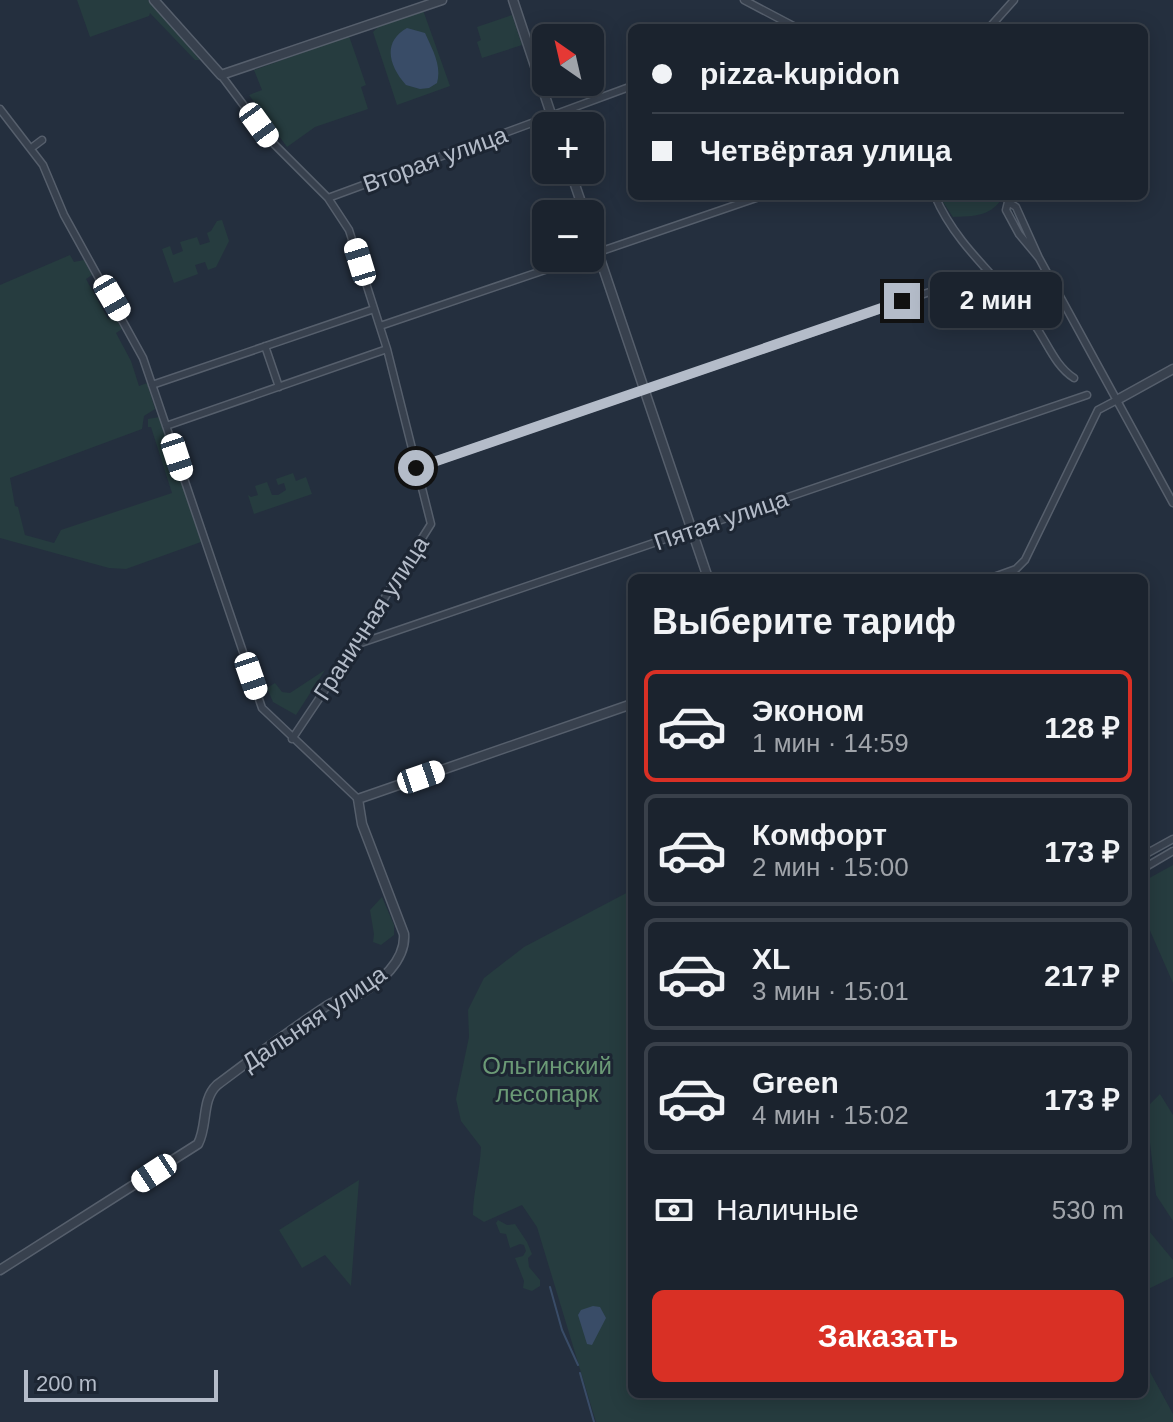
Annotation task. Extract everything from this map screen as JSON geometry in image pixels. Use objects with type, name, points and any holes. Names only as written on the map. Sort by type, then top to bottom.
[{"type":"street","name":"Граничная улица","points":[[154,0],[221,75],[269,139],[328,198],[349,230],[387,349],[430,529],[292,739]]},
{"type":"street","points":[[221,75],[442,0]]},
{"type":"street","points":[[513,0],[551,112]]},
{"type":"street","points":[[744,0],[787,24]]},
{"type":"street","points":[[993,24],[1014,0]]},
{"type":"street","name":"Вторая улица","points":[[563,112],[628,88]]},
{"type":"street","points":[[0,109],[43,165],[70,226],[131,333],[152,385],[265,713],[292,739],[358,799],[628,705]]},
{"type":"street","name":"Вторая улица","points":[[328,198],[532,123]]},
{"type":"street","points":[[34,146],[42,140]]},
{"type":"street","points":[[604,250],[750,200]]},
{"type":"street","points":[[937,200],[988,272],[1034,324],[1064,372],[1074,378]]},
{"type":"street","points":[[1039,258],[1019,234],[1006,210],[1008,202],[1015,206],[1039,258],[1173,503]]},
{"type":"street","points":[[380,326],[539,272]]},
{"type":"street","points":[[601,272],[707,574]]},
{"type":"street","points":[[416,468],[988,272]]},
{"type":"street","points":[[152,385],[374,309]]},
{"type":"street","points":[[265,346],[279,387]]},
{"type":"street","points":[[166,426],[387,349]]},
{"type":"street","points":[[1002,574],[1025,560],[1098,410],[1173,369]]},
{"type":"street","name":"Пятая улица","points":[[355,645],[1087,395]]},
{"type":"street","name":"Дальняя улица","points":[[0,1270],[198,1144],[209,1097],[217,1085],[330,1003],[353,997],[394,965],[404,945],[403,928],[362,824],[358,799]]},
{"type":"street","points":[[1148,853],[1173,839]]},
{"type":"street","points":[[1148,866],[1173,851]]},
{"type":"green space","points":[[77,0],[148,0],[200,60],[195,60],[150,13],[149,16],[90,37]]},
{"type":"green space","points":[[423,10],[450,86],[397,105],[373,32],[380,25]]},
{"type":"green space","points":[[512,15],[522,45],[482,58],[477,27]]},
{"type":"green space","points":[[349,36],[366,85],[361,87],[368,109],[315,127],[287,147],[249,95],[262,90],[254,70]]},
{"type":"green space","points":[[942,200],[1001,200],[988,212],[953,217]]},
{"type":"green space","points":[[222,220],[229,241],[216,267],[208,270],[205,262],[195,265],[198,274],[174,283],[162,249],[170,246],[173,255],[183,251],[180,242],[197,237],[200,245],[210,242],[207,233],[217,221]]},
{"type":"green space","points":[[70,255],[74,262],[84,260],[92,275],[86,279],[108,319],[114,316],[122,329],[116,333],[131,361],[139,386],[147,383],[155,409],[144,416],[142,429],[10,478],[25,535],[54,543],[61,530],[172,493],[151,427],[148,427],[148,419],[160,417],[201,542],[126,569],[109,568],[0,538],[0,285]]},
{"type":"green space","points":[[293,473],[296,481],[306,477],[312,494],[254,514],[248,495],[258,495],[255,486],[267,482],[272,495],[278,495],[286,490],[284,483],[278,485],[276,479]]},
{"type":"green space","points":[[325,670],[296,715],[273,702],[267,688],[275,683],[282,692],[290,693]]},
{"type":"green space","points":[[1173,865],[1173,983],[1148,926],[1148,879]]},
{"type":"green space","name":"Ольгинский лесопарк","points":[[628,892],[628,1398],[1148,1398],[1148,1368],[1173,1414],[1173,1422],[596,1422],[537,1227],[522,1205],[484,1222],[473,1215],[481,1147],[461,1121],[456,1099],[469,1037],[468,1010],[484,978],[524,947]]},
{"type":"green space","points":[[382,897],[394,925],[394,935],[381,945],[373,942],[370,910]]},
{"type":"green space","points":[[1160,1094],[1173,1115],[1173,1221],[1156,1195],[1148,1106]]},
{"type":"green space","points":[[359,1180],[351,1286],[325,1255],[302,1268],[279,1230]]},
{"type":"green space","points":[[498,1220],[507,1225],[515,1224],[527,1242],[532,1254],[528,1258],[529,1267],[540,1280],[540,1286],[532,1291],[523,1288],[524,1281],[515,1258],[523,1256],[526,1251],[524,1245],[510,1248],[506,1234],[500,1233],[496,1223]]},
{"type":"green space","points":[[1148,1230],[1173,1260],[1173,1277],[1148,1289]]},
{"type":"water","points":[[407,28],[425,33],[436,57],[437,83],[429,88],[406,85],[392,62],[394,40]]},
{"type":"water","points":[[600,1307],[606,1318],[592,1345],[587,1344],[578,1315],[581,1310]]},
{"type":"waterway","points":[[550,1287],[562,1330],[578,1365]]},
{"type":"waterway","points":[[580,1373],[594,1422]]},
{"type":"route","points":[[416,468],[902,301]]}]
